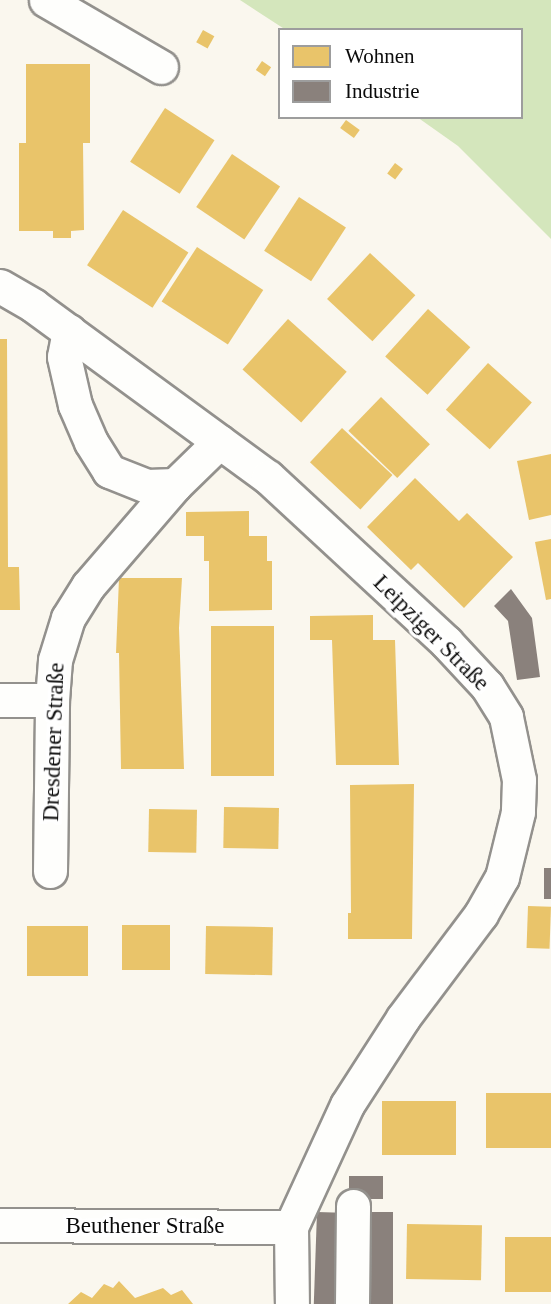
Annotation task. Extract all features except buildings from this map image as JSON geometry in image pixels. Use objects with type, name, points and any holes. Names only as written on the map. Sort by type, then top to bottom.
[{"type":"street","points":[[46,0],[161,67]]},
{"type":"street","name":"Leipziger Straße","points":[[0,286],[69,331],[268,477],[446,642],[487,686],[506,717],[519,780],[518,812],[502,877],[481,914],[403,1018],[347,1105],[291,1227],[292,1304]]},
{"type":"street","points":[[69,331],[65,357],[75,405],[91,442],[109,471],[147,486],[175,485]]},
{"type":"street","name":"Dresdener Straße","points":[[50,871],[52,700],[55,660],[68,618],[88,586],[175,485],[219,442]]},
{"type":"street","points":[[0,700],[52,700]]},
{"type":"street","points":[[352,1304],[353,1206]]},
{"type":"street","name":"Beuthener Straße","points":[[0,1225],[291,1227]]},
{"type":"green space","points":[[240,0],[551,0],[551,239],[458,146],[420,119],[523,119],[523,28],[283,28]]}]
